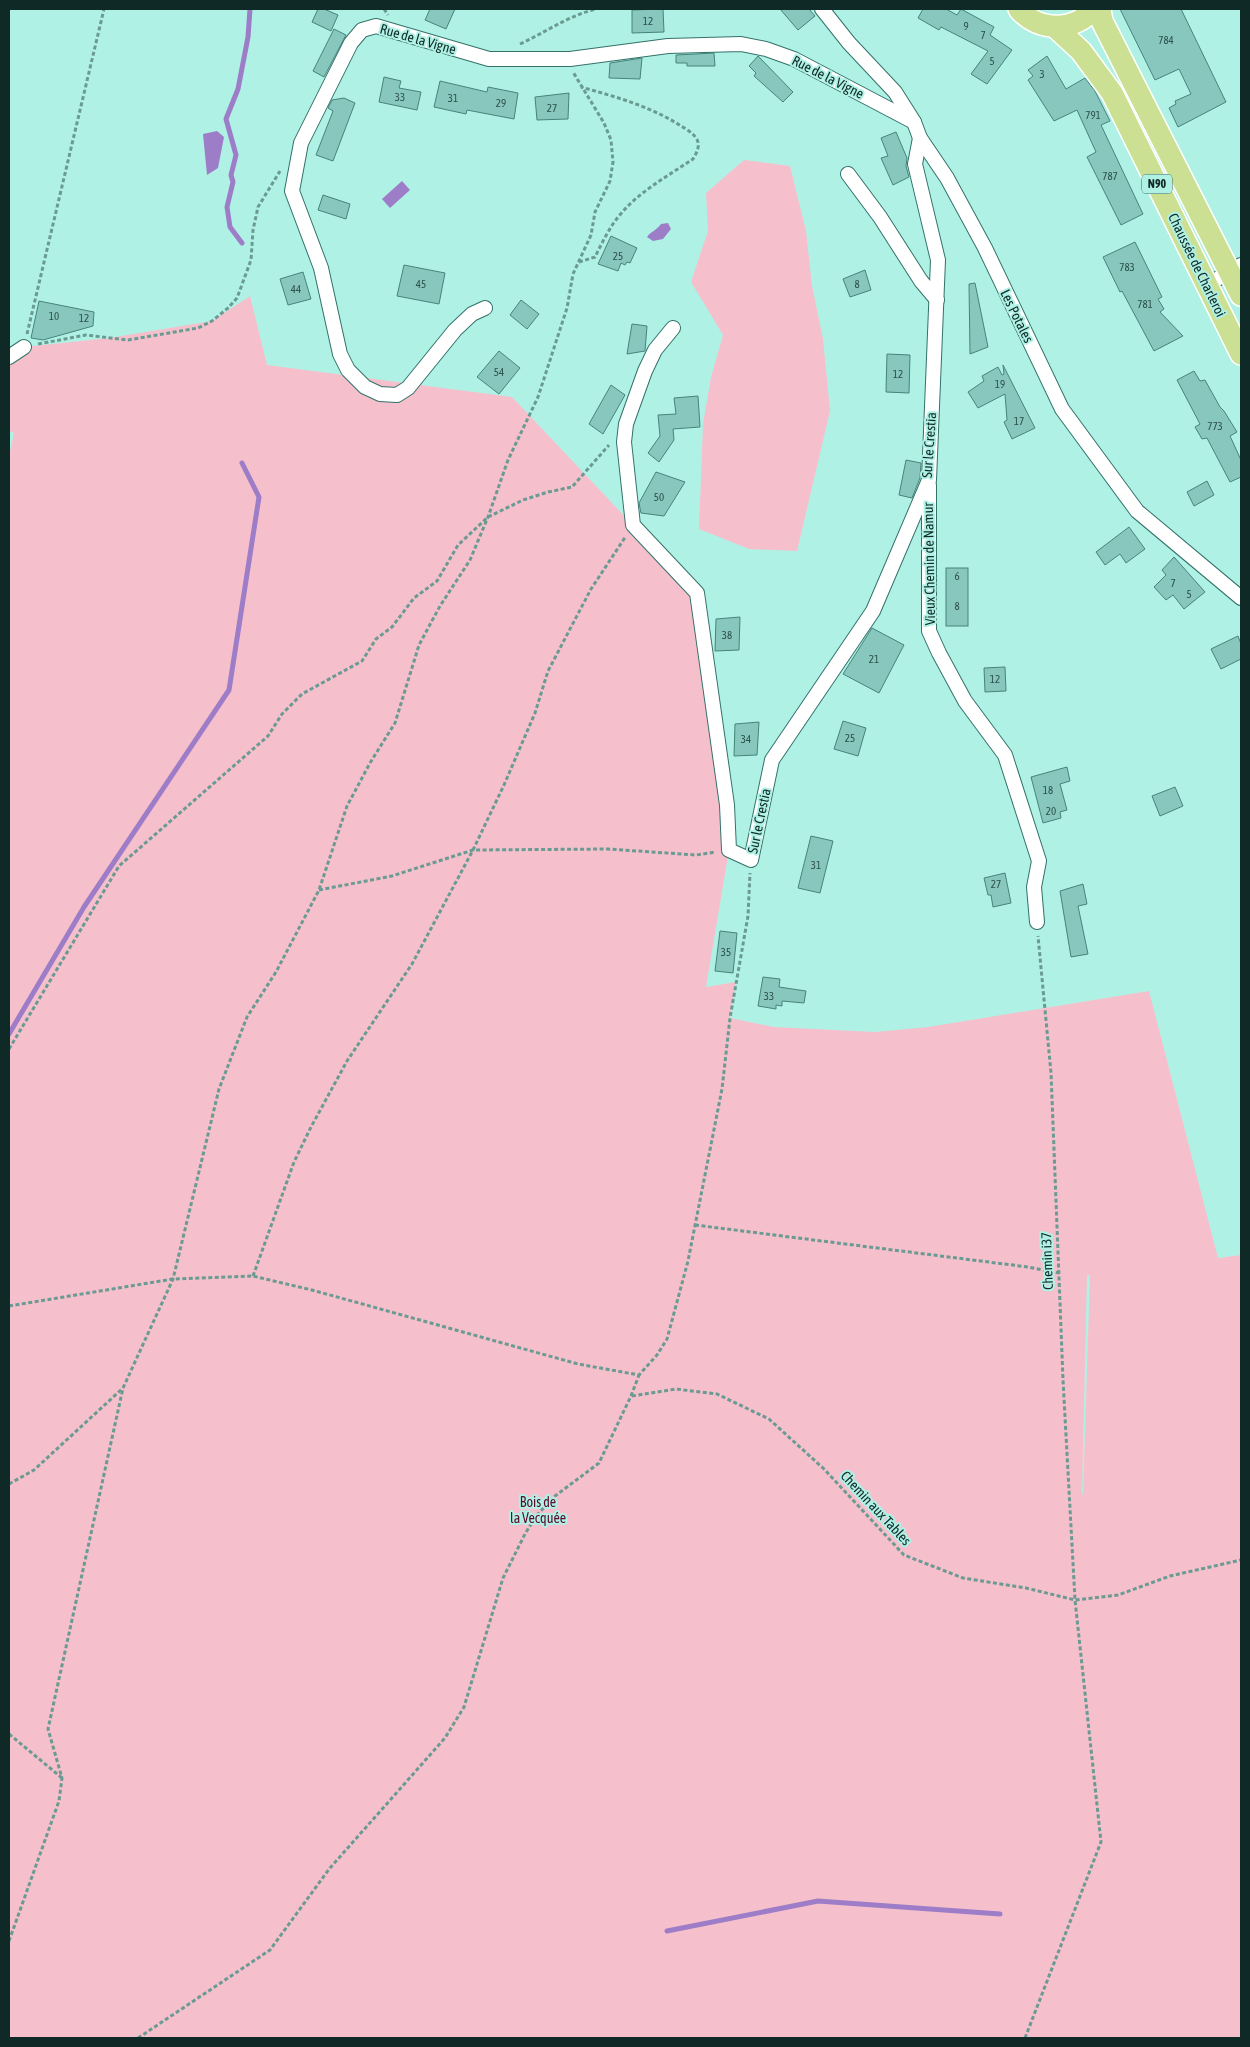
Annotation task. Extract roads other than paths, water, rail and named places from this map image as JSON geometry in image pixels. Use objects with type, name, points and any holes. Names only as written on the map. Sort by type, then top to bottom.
[{"type":"main road","name":"N90","points":[[1019,9],[1024,15],[1039,24],[1055,27]]},
{"type":"main road","points":[[1055,27],[1081,20],[1093,9]]},
{"type":"main road","name":"Chaussée de Charleroi","points":[[1100,9],[1102,21],[1236,269],[1241,295]]},
{"type":"main road","name":"Chaussée de Charleroi","points":[[1055,27],[1081,51],[1112,93],[1241,354]]},
{"type":"street","name":"Les Potales","points":[[822,9],[849,43],[895,92],[914,122],[920,138],[947,178],[980,239],[1062,409],[1137,510],[1241,598]]},
{"type":"street","name":"Rue de la Vigne","points":[[485,308],[472,314],[454,330],[408,388],[397,395],[380,394],[365,387],[348,370],[340,354],[321,268],[292,191],[301,143],[351,43],[362,30],[376,26],[489,60],[570,59],[668,46],[740,44],[766,49],[794,59],[914,122]]},
{"type":"street","name":"Sur le Crestia","points":[[673,328],[655,350],[644,371],[626,424],[624,442],[633,525],[697,593],[727,805],[729,850],[751,860],[772,760],[873,611],[928,480],[938,260],[915,164],[920,138]]},
{"type":"street","points":[[848,174],[880,217],[921,281],[937,300]]},
{"type":"street","points":[[1207,285],[1236,269]]},
{"type":"street","points":[[9,357],[24,347]]},
{"type":"street","name":"Vieux Chemin de Namur","points":[[928,480],[929,631],[966,701],[1005,754],[1038,861],[1034,887],[1036,922]]},
{"type":"waterway","points":[[242,243],[230,227],[227,207],[233,182],[231,175],[236,155],[226,119],[238,89],[248,37],[250,9]]},
{"type":"waterway","points":[[9,1034],[84,907],[229,690],[259,497],[242,463]]},
{"type":"waterway","points":[[667,1931],[818,1901],[1000,1914]]},
{"type":"park label","name":"Bois de la Vecquée","points":[[538,1510]]}]
